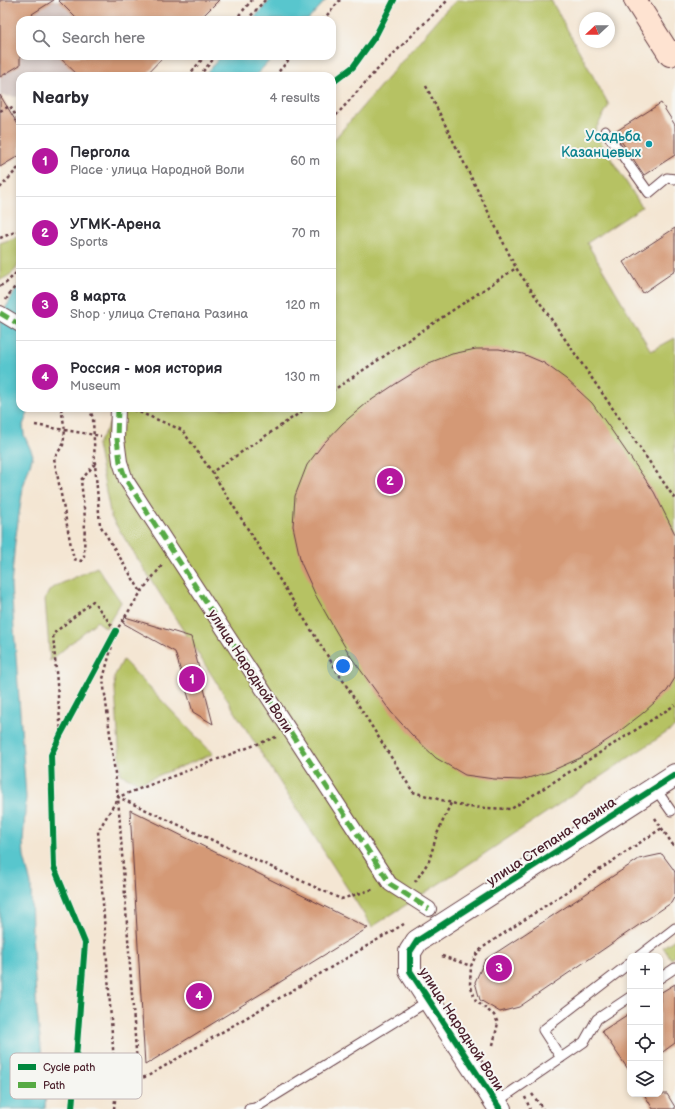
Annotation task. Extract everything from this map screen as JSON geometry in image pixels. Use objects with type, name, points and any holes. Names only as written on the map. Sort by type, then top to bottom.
[{"type":"main road","points":[[635,0],[673,57]]},
{"type":"street","points":[[2,309],[16,321]]},
{"type":"street","name":"улица Народной Воли","points":[[118,412],[120,462],[126,480],[390,884],[407,894],[435,918],[410,952],[410,971],[428,1001],[498,1106]]},
{"type":"street","name":"улица Степана Разина","points":[[435,918],[675,775]]},
{"type":"lane","points":[[605,131],[649,193],[667,178],[675,179]]},
{"type":"lane","points":[[655,788],[671,811]]},
{"type":"lane","points":[[643,953],[675,928]]},
{"type":"lane","points":[[561,1058],[543,1030],[627,965]]},
{"type":"lane","points":[[663,976],[675,968]]},
{"type":"lane","points":[[498,1106],[520,1086],[584,1042],[596,1019],[627,999]]},
{"type":"lane","points":[[249,1109],[254,1108],[428,1001]]},
{"type":"path","points":[[238,16],[252,0]]},
{"type":"path","points":[[251,16],[265,0]]},
{"type":"path","points":[[327,16],[340,0]]},
{"type":"path","points":[[336,116],[372,75],[448,0]]},
{"type":"path","points":[[191,72],[202,60]]},
{"type":"path","points":[[202,72],[213,60]]},
{"type":"path","points":[[278,72],[289,60]]},
{"type":"path","points":[[426,86],[516,268],[675,499]]},
{"type":"path","points":[[0,111],[10,106],[16,116]]},
{"type":"path","points":[[0,188],[16,170]]},
{"type":"path","points":[[0,238],[16,232]]},
{"type":"path","points":[[336,388],[516,268]]},
{"type":"path","points":[[0,286],[6,283],[16,273]]},
{"type":"path","points":[[2,309],[10,293],[16,286]]},
{"type":"path","points":[[62,412],[65,430],[63,445],[54,458],[74,559],[81,561],[84,557],[85,518],[81,480],[95,464]]},
{"type":"path","points":[[91,412],[93,418],[100,526],[141,592]]},
{"type":"path","points":[[139,412],[182,430],[212,472],[413,792],[466,807],[511,809],[675,705]]},
{"type":"path","points":[[212,472],[301,412]]},
{"type":"path","points":[[35,424],[118,440]]},
{"type":"path","points":[[101,658],[141,592],[173,551]]},
{"type":"path","points":[[61,734],[53,634],[93,601],[116,631]]},
{"type":"path","points":[[116,631],[103,679],[118,797],[136,1053]]},
{"type":"path","points":[[58,741],[68,720]]},
{"type":"path","points":[[113,1053],[98,831],[118,797],[291,731]]},
{"type":"path","points":[[118,797],[341,900],[390,884]]},
{"type":"path","points":[[407,894],[429,861],[437,834],[451,803]]},
{"type":"path","points":[[655,818],[675,848]]},
{"type":"path","points":[[493,1045],[498,1023],[494,1015],[476,1001],[470,984],[471,966],[476,955],[482,948],[662,828]]},
{"type":"path","points":[[142,1078],[148,1076],[435,918]]},
{"type":"path","points":[[442,956],[471,966]]},
{"type":"path","points":[[520,1086],[534,1095],[543,1109]]},
{"type":"path","points":[[114,1109],[115,1099]]},
{"type":"shaded area","points":[[0,0],[219,0],[203,16],[16,16],[16,60],[160,60],[149,72],[16,72],[16,97],[0,96]]},
{"type":"green space","points":[[457,0],[551,0],[609,105],[594,132],[642,207],[587,243],[651,351],[675,338],[675,727],[372,927],[111,517],[97,445],[117,412],[336,412],[336,137],[446,10]]},
{"type":"green space","points":[[16,237],[16,268],[8,276],[0,280],[0,243]]},
{"type":"green space","points":[[97,567],[121,602],[106,628],[97,621],[50,661],[45,599],[49,591],[56,586]]},
{"type":"green space","points":[[123,660],[213,754],[139,783],[121,774],[114,677]]},
{"type":"green space","points":[[675,939],[675,956],[671,959],[663,947]]},
{"type":"water","points":[[270,0],[326,0],[312,16],[256,16]]},
{"type":"water","points":[[218,60],[270,60],[259,72],[207,72]]},
{"type":"water","points":[[16,290],[16,412],[28,412],[23,425],[24,435],[33,455],[23,487],[15,542],[11,586],[26,797],[23,842],[24,857],[31,884],[32,935],[37,1012],[42,1053],[10,1053],[10,1099],[46,1099],[45,1109],[0,1109],[0,318]]},
{"type":"building","points":[[0,0],[54,0],[32,14],[33,16],[16,16],[16,60],[20,60],[20,65],[0,77]]},
{"type":"building","points":[[58,0],[219,0],[203,16],[74,16]]},
{"type":"building","points":[[62,60],[160,60],[149,72],[75,72]]},
{"type":"building","points":[[0,95],[16,121],[16,157],[0,167]]},
{"type":"building","name":"Усадьба Казанцевых","points":[[661,103],[675,125],[675,155],[644,175],[615,132]]},
{"type":"building","points":[[675,228],[675,271],[643,293],[623,262]]},
{"type":"building","points":[[476,349],[499,349],[523,354],[544,363],[566,379],[592,403],[654,492],[675,534],[675,678],[667,691],[643,713],[612,737],[580,758],[549,772],[521,780],[494,779],[465,775],[436,758],[391,712],[351,657],[316,596],[301,563],[293,526],[295,496],[307,465],[323,444],[343,423],[367,403],[429,363],[452,354]]},
{"type":"building","points":[[125,617],[191,637],[213,724],[193,712],[175,652],[123,623]]},
{"type":"building","points":[[130,810],[368,928],[145,1065]]},
{"type":"building","points":[[662,854],[675,873],[675,896],[671,903],[519,1007],[500,1012],[480,1000],[475,982],[485,960],[639,859]]},
{"type":"building","points":[[675,984],[675,1043],[663,1052],[663,1025],[663,991]]},
{"type":"building","points":[[627,1015],[627,1068],[602,1031]]},
{"type":"building","points":[[663,1094],[667,1094],[675,1107],[675,1109],[653,1109],[646,1097],[663,1097]]},
{"type":"marked path","points":[[0,313],[16,323]]},
{"type":"marked path","points":[[118,412],[117,439],[120,462],[126,480],[390,884],[429,909]]},
{"type":"cycle path","points":[[336,80],[353,67],[376,35],[394,0]]},
{"type":"cycle path","points":[[76,1053],[85,943],[54,867],[51,755],[116,631]]},
{"type":"cycle path","points":[[500,1109],[410,971],[410,952],[417,941],[675,775]]},
{"type":"cycle path","points":[[72,1109],[73,1099]]},
{"type":"place","name":"Усадьба Казанцевых","points":[[649,144]]},
{"type":"place","name":"УГМК-Арена","points":[[390,481]]},
{"type":"place","name":"Пергола","points":[[192,679]]},
{"type":"place","name":"8 марта","points":[[499,968]]},
{"type":"place","name":"Россия - моя история","points":[[199,996]]}]
